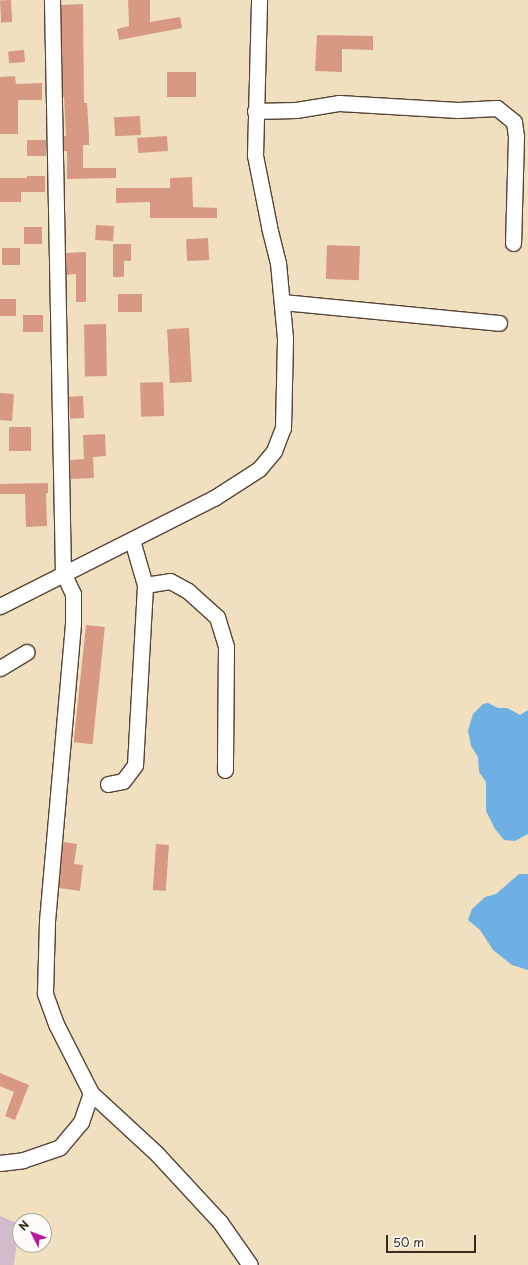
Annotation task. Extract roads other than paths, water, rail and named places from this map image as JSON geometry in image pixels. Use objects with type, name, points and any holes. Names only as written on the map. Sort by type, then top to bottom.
[{"type":"street","points":[[52,0],[64,573],[73,594],[73,623],[47,921],[45,993],[56,1024],[91,1093],[157,1154],[220,1222],[250,1265]]},
{"type":"street","points":[[0,606],[214,498],[259,469],[274,451],[283,428],[285,338],[278,263],[255,154],[259,0]]},
{"type":"street","points":[[255,111],[296,110],[339,103],[458,110],[497,108],[514,122],[516,137],[513,243]]},
{"type":"street","points":[[282,302],[499,323]]},
{"type":"street","points":[[108,784],[123,781],[135,765],[146,585],[132,540]]},
{"type":"street","points":[[146,585],[170,581],[188,591],[217,616],[226,647],[226,770]]},
{"type":"street","points":[[0,668],[27,652]]},
{"type":"street","points":[[0,1163],[23,1160],[60,1147],[81,1122],[91,1093]]},
{"type":"water","points":[[488,703],[498,708],[507,708],[520,715],[528,710],[528,834],[515,841],[504,840],[495,829],[486,811],[486,782],[479,772],[478,757],[471,746],[468,731],[473,714],[483,704]]},
{"type":"water","points":[[519,874],[528,874],[528,970],[512,965],[493,950],[480,930],[468,920],[472,909],[485,897],[496,894]]}]
